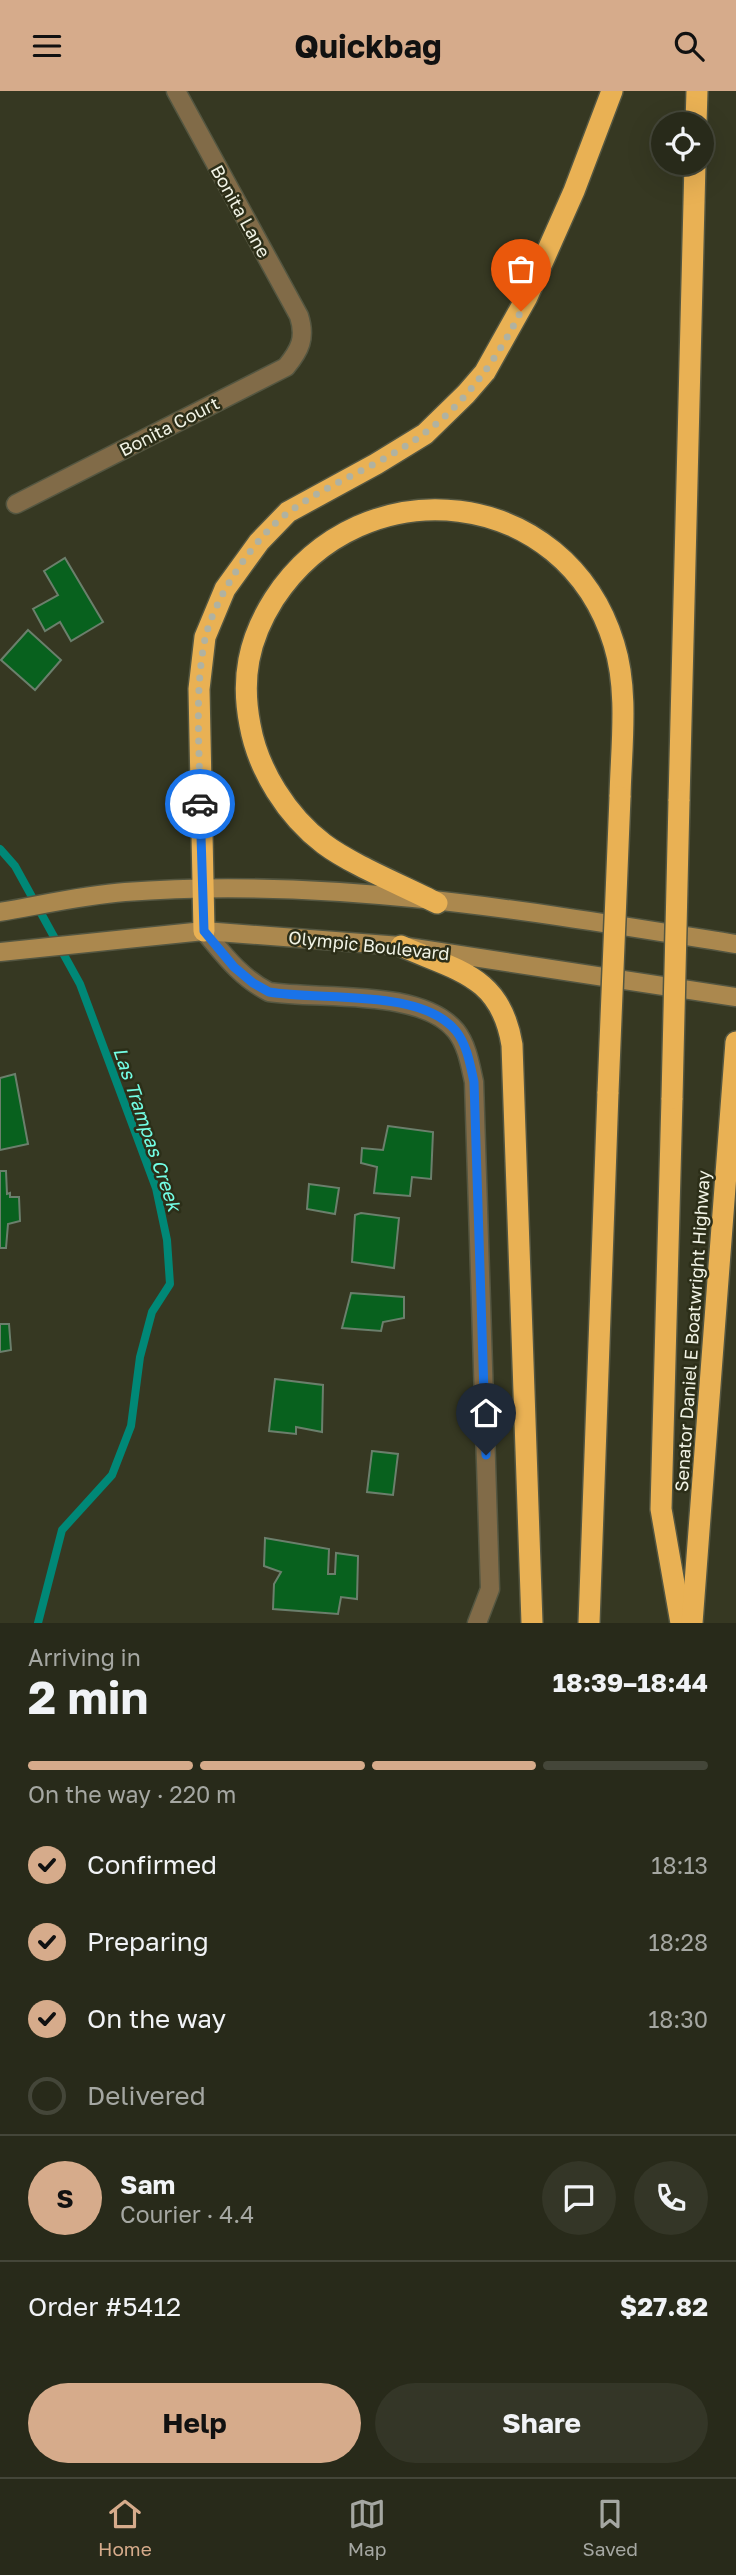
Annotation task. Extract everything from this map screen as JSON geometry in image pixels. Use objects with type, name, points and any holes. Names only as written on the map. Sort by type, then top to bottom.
[{"type":"highway","points":[[204,931],[199,689],[205,637],[225,589],[259,542],[288,512],[401,450],[425,433],[466,394],[514,325],[582,173],[612,91]]},
{"type":"highway","points":[[696,91],[696,112]]},
{"type":"highway","points":[[681,1623],[661,1509],[695,175]]},
{"type":"highway","points":[[437,903],[325,844],[292,811],[268,779],[252,739],[244,694],[250,654],[265,614],[291,573],[341,533],[400,513],[458,510],[513,526],[539,541],[566,564],[597,603],[620,666],[620,797],[589,1623]]},
{"type":"highway","points":[[401,946],[481,983],[498,999],[508,1020],[512,1045],[532,1623]]},
{"type":"highway","name":"Senator Daniel E Boatwright Highway","points":[[692,1623],[736,1042]]},
{"type":"main road","points":[[0,912],[124,892],[203,889],[338,893],[571,918],[736,944]]},
{"type":"main road","name":"Olympic Boulevard","points":[[0,952],[204,931],[401,946],[736,997]]},
{"type":"street","name":"Bonita Lane","points":[[176,91],[299,316],[304,332]]},
{"type":"street","name":"Bonita Court","points":[[16,504],[286,367],[299,352],[304,332]]},
{"type":"street","points":[[204,931],[234,967],[269,992],[416,1006],[440,1016],[456,1032],[469,1056],[474,1082],[490,1589],[477,1623]]},
{"type":"building","points":[[65,558],[103,622],[71,641],[60,622],[45,631],[33,609],[58,595],[44,571]]},
{"type":"building","points":[[28,630],[61,660],[35,690],[1,660]]},
{"type":"building","points":[[15,1074],[28,1144],[0,1150],[0,1078]]},
{"type":"building","points":[[388,1126],[433,1132],[431,1179],[412,1177],[410,1196],[374,1193],[377,1167],[361,1163],[362,1148],[383,1150]]},
{"type":"building","points":[[0,1171],[6,1171],[7,1194],[10,1193],[10,1197],[19,1197],[20,1221],[8,1224],[6,1248],[0,1248]]},
{"type":"building","points":[[309,1184],[339,1188],[335,1214],[307,1209]]},
{"type":"building","points":[[361,1213],[399,1218],[394,1268],[352,1262],[355,1215]]},
{"type":"building","points":[[351,1293],[404,1297],[404,1318],[383,1322],[381,1331],[342,1328]]},
{"type":"building","points":[[0,1324],[9,1324],[11,1350],[0,1352]]},
{"type":"building","points":[[275,1379],[323,1385],[322,1432],[296,1427],[296,1434],[269,1431]]},
{"type":"building","points":[[372,1451],[398,1454],[393,1495],[367,1492]]},
{"type":"building","points":[[265,1538],[329,1549],[328,1574],[335,1574],[336,1553],[358,1556],[357,1599],[341,1597],[338,1614],[273,1609],[274,1584],[281,1572],[264,1566]]},
{"type":"waterway","name":"Las Trampas Creek","points":[[0,849],[15,866],[80,984],[156,1188],[167,1240],[170,1284],[152,1312],[140,1357],[131,1426],[112,1475],[62,1530],[38,1623]]},
{"type":"way so far","points":[[200,804],[199,689],[205,637],[225,589],[259,542],[288,512],[401,450],[446,415],[485,372],[521,311]]},
{"type":"route","points":[[200,804],[204,931],[234,967],[269,992],[416,1006],[440,1016],[456,1032],[469,1056],[474,1082],[486,1455]]}]
